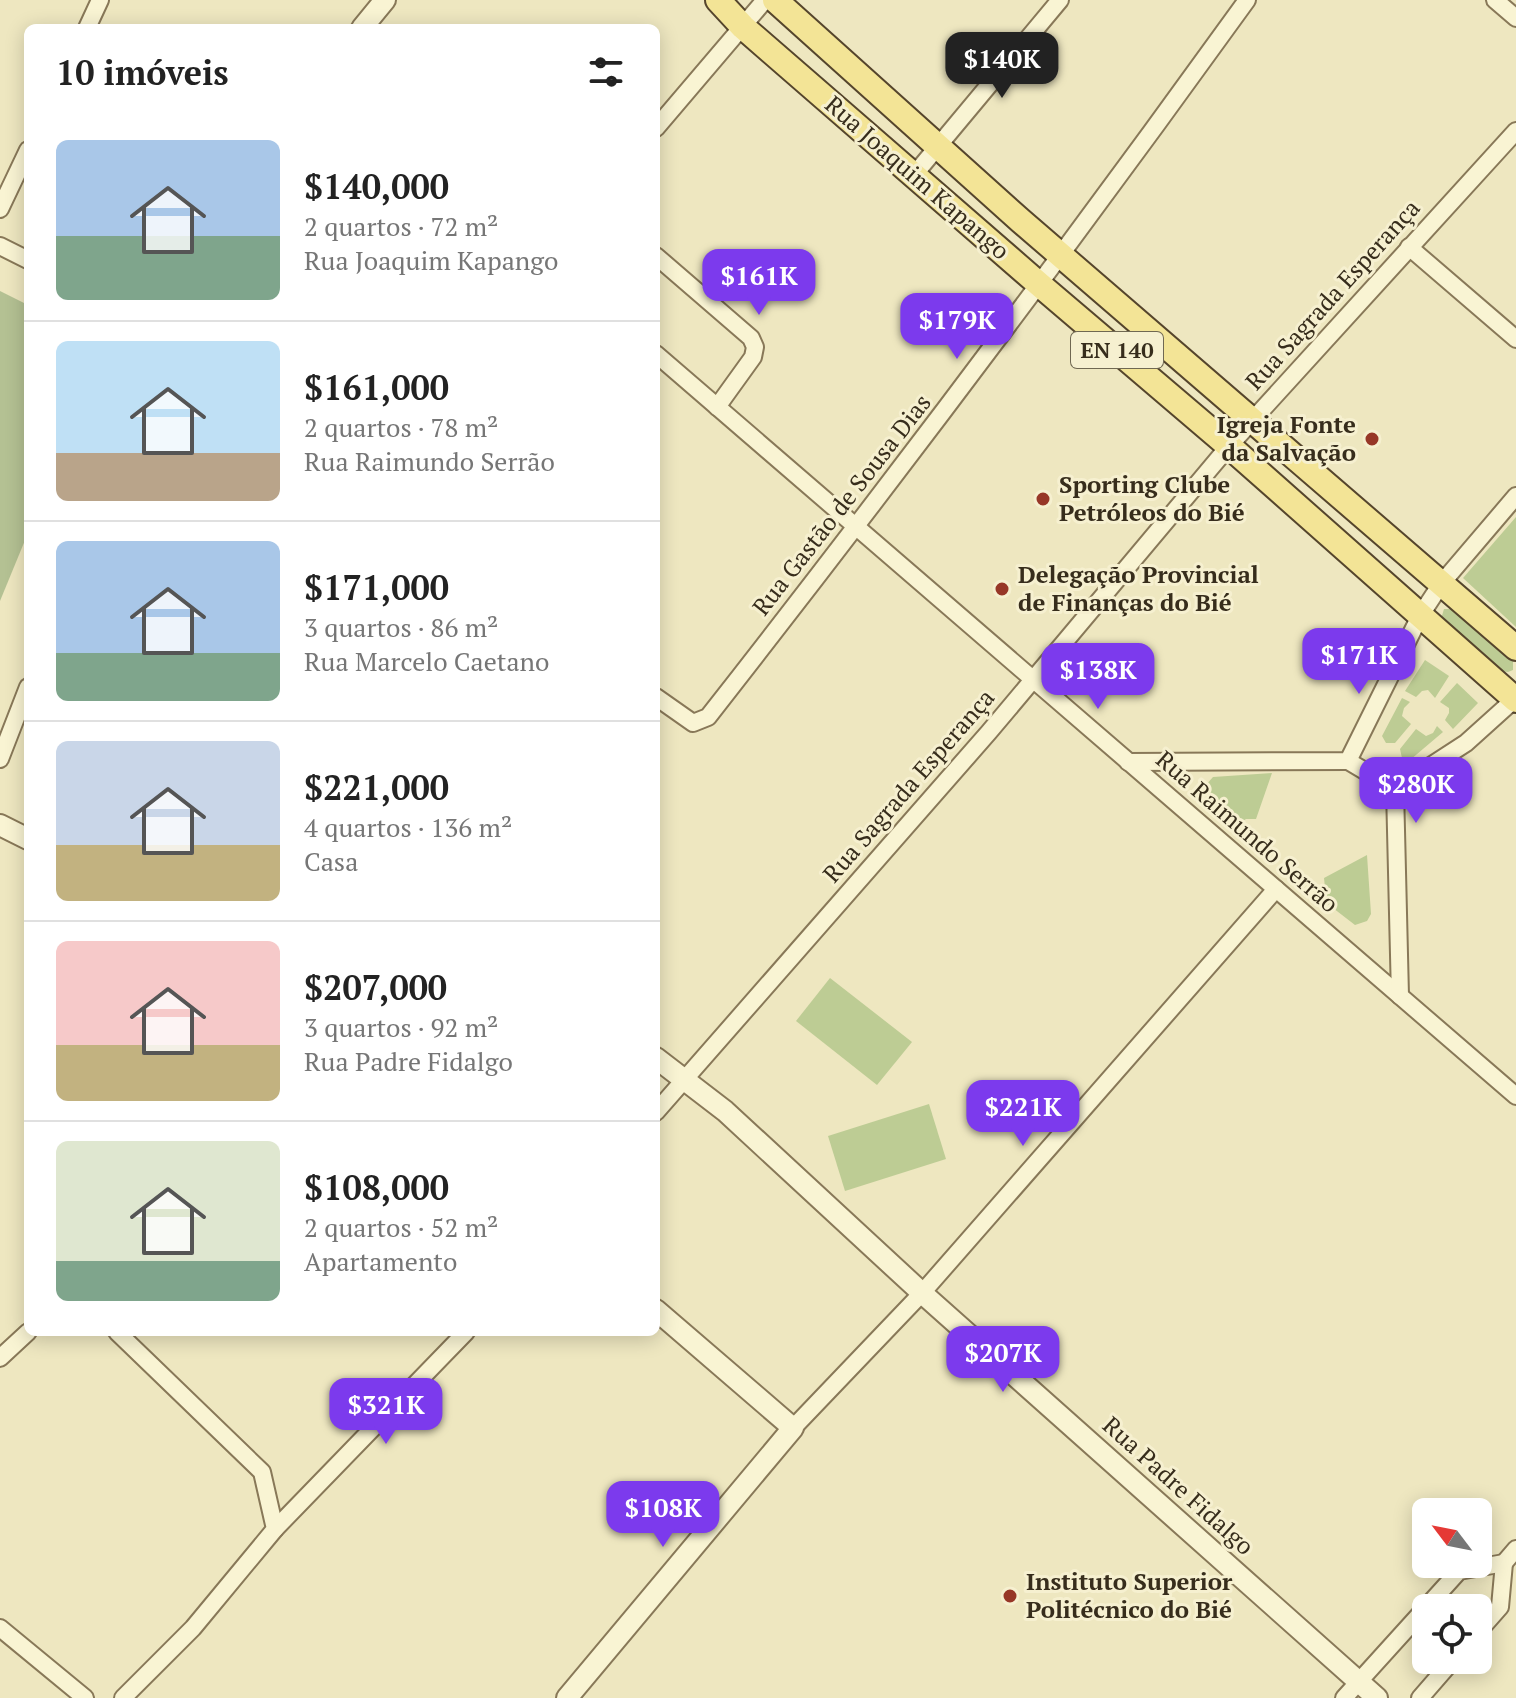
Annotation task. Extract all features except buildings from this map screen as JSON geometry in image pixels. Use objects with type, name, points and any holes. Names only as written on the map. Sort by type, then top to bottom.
[{"type":"main road","name":"Rua Joaquim Kapango","points":[[718,0],[743,27],[1229,446],[1516,699]]},
{"type":"main road","name":"Rua Joaquim Kapango","points":[[775,0],[1173,353],[1516,648]]},
{"type":"main road","points":[[1114,348],[1139,322]]},
{"type":"main road","points":[[1149,378],[1173,353]]},
{"type":"street","points":[[89,24],[100,0]]},
{"type":"street","points":[[365,24],[385,0]]},
{"type":"street","points":[[660,123],[765,0]]},
{"type":"street","points":[[914,175],[1060,0]]},
{"type":"street","name":"Rua Gastão de Sousa Dias","points":[[660,700],[693,723],[708,717],[858,526],[1040,285],[1247,0]]},
{"type":"street","points":[[1495,0],[1516,18]]},
{"type":"street","name":"Rua Sagrada Esperança","points":[[660,1107],[989,732],[1229,446],[1516,131]]},
{"type":"street","points":[[0,209],[24,158]]},
{"type":"street","points":[[0,246],[24,258]]},
{"type":"street","points":[[1409,247],[1516,339]]},
{"type":"street","points":[[660,259],[737,324],[755,347],[753,357],[717,407]]},
{"type":"street","name":"Rua Raimundo Serrão","points":[[660,357],[1516,1096]]},
{"type":"street","points":[[1348,761],[1420,616],[1441,584],[1516,496]]},
{"type":"street","points":[[0,759],[24,697]]},
{"type":"street","points":[[1395,789],[1466,743],[1516,699]]},
{"type":"street","points":[[1128,762],[1348,761],[1395,789]]},
{"type":"street","points":[[1395,789],[1400,996]]},
{"type":"street","points":[[0,825],[24,837]]},
{"type":"street","points":[[567,1698],[793,1428],[922,1293],[1276,889]]},
{"type":"street","name":"Rua Padre Fidalgo","points":[[660,1061],[725,1111],[922,1293],[1377,1698]]},
{"type":"street","points":[[660,1313],[793,1428]]},
{"type":"street","points":[[0,1358],[24,1336]]},
{"type":"street","points":[[121,1336],[262,1472],[275,1529]]},
{"type":"street","points":[[123,1698],[193,1628],[275,1529],[462,1336]]},
{"type":"street","points":[[1492,1616],[1500,1607],[1504,1563],[1516,1549]]},
{"type":"street","points":[[1344,1698],[1459,1571],[1504,1563]]},
{"type":"street","points":[[0,1628],[85,1698]]},
{"type":"street","points":[[1420,1698],[1441,1674]]},
{"type":"green space","points":[[0,291],[24,303],[24,543],[0,601]]},
{"type":"green space","points":[[1516,517],[1516,627],[1463,578]]},
{"type":"green space","points":[[1444,609],[1453,609],[1513,659],[1513,670],[1501,671],[1441,619]]},
{"type":"green space","points":[[1425,660],[1449,676],[1435,698],[1428,690],[1416,697],[1405,691]]},
{"type":"green space","points":[[1457,683],[1478,703],[1453,729],[1445,720],[1449,708],[1440,702]]},
{"type":"green space","points":[[1402,698],[1410,702],[1402,716],[1411,724],[1395,743],[1386,743],[1382,736]]},
{"type":"green space","points":[[1437,726],[1443,732],[1410,760],[1402,758],[1400,749],[1416,729],[1426,736],[1433,733]]},
{"type":"green space","points":[[1272,773],[1256,819],[1246,819],[1237,825],[1205,795],[1205,786],[1213,777]]},
{"type":"green space","points":[[1367,855],[1371,914],[1367,921],[1355,925],[1320,898],[1325,888],[1324,878]]},
{"type":"green space","points":[[830,978],[912,1042],[877,1085],[796,1021]]},
{"type":"green space","points":[[929,1104],[946,1159],[845,1191],[828,1136]]},
{"type":"place","name":"Igreja Fonte da Salvação","points":[[1372,439]]},
{"type":"place","name":"Sporting Clube Petróleos do Bié","points":[[1043,499]]},
{"type":"place","name":"Delegação Provincial de Finanças do Bié","points":[[1002,589]]},
{"type":"place","name":"Instituto Superior Politécnico do Bié","points":[[1010,1596]]}]
